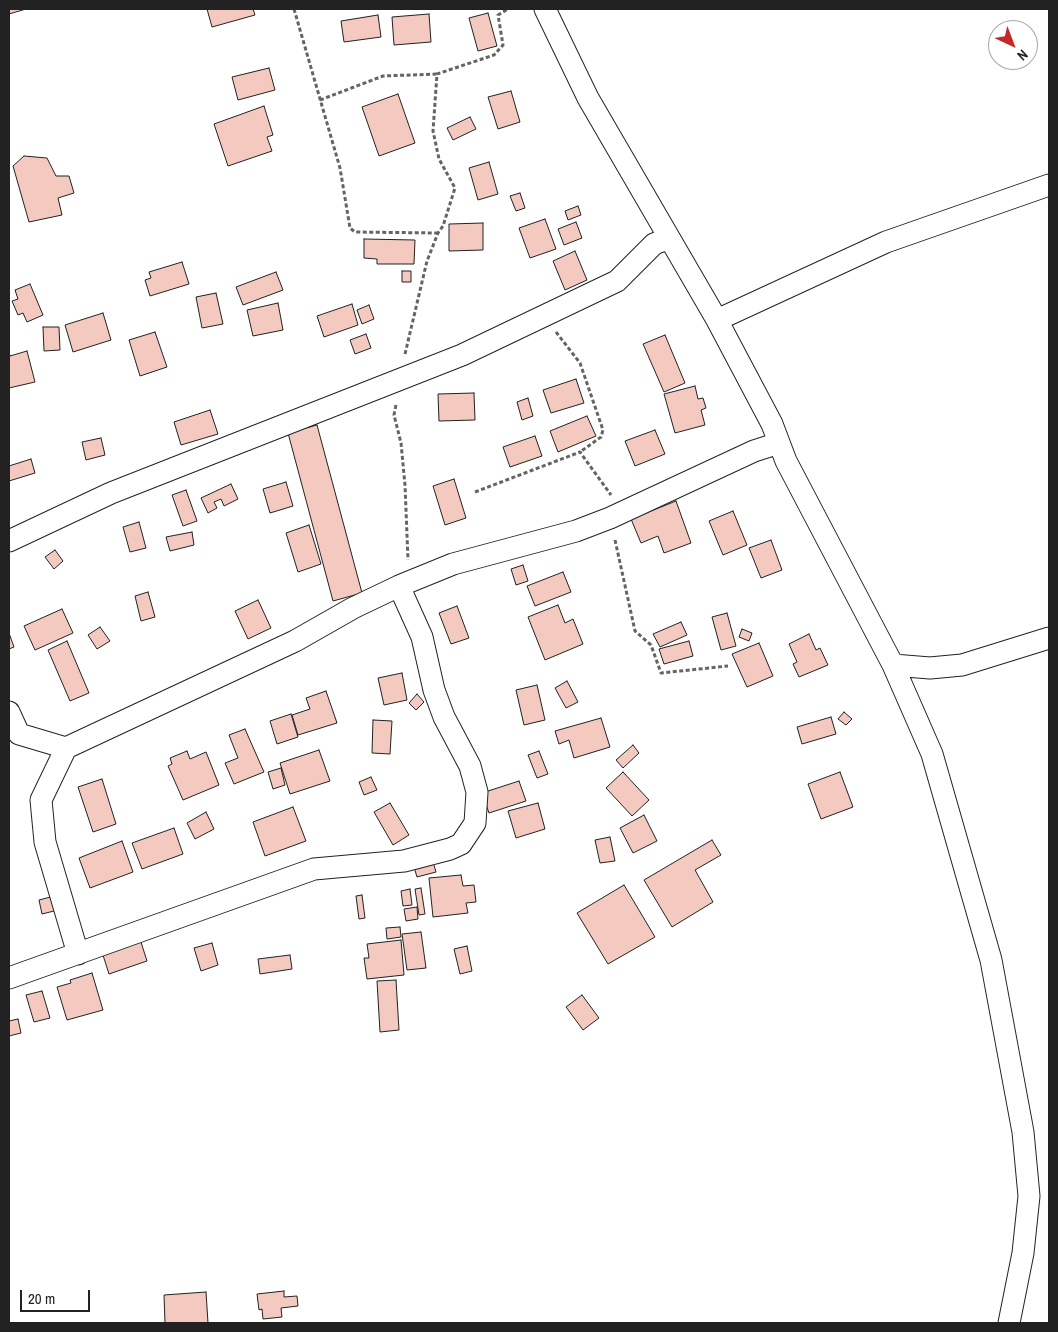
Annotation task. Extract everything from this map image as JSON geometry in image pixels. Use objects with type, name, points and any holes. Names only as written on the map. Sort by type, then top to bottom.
[{"type":"street","points":[[545,9],[588,98],[717,320],[772,424],[786,461],[893,665],[932,754],[991,960],[1023,1132],[1029,1196],[1023,1253],[1009,1323]]},
{"type":"street","points":[[717,320],[886,242],[1049,185]]},
{"type":"street","points":[[9,541],[111,493],[462,355],[617,281],[654,244],[669,238]]},
{"type":"street","points":[[78,954],[45,842],[41,800],[66,748],[295,641],[353,608],[403,585],[453,564],[576,531],[616,515],[754,451],[779,443]]},
{"type":"street","points":[[9,978],[314,869],[404,861],[450,849],[461,844],[475,823],[477,792],[470,766],[444,717],[434,690],[422,637],[403,585]]},
{"type":"street","points":[[893,665],[930,668],[962,665],[1049,638]]},
{"type":"street","points":[[9,712],[19,734],[66,748]]},
{"type":"path","points":[[294,9],[340,168],[350,228],[354,232],[438,233]]},
{"type":"path","points":[[320,100],[383,76],[437,74],[494,55],[503,45],[498,15],[508,9]]},
{"type":"path","points":[[403,585],[408,545],[405,485],[401,443],[394,415],[399,380],[427,261],[438,233],[443,226],[455,188],[439,159],[433,131],[437,74]]},
{"type":"path","points":[[475,492],[580,452],[601,437],[603,430],[580,363],[545,315]]},
{"type":"path","points":[[580,452],[616,515],[635,631],[651,646],[661,673],[728,666]]},
{"type":"building","points":[[9,9],[26,9],[9,14]]},
{"type":"building","points":[[207,9],[253,9],[255,15],[212,27]]},
{"type":"building","points":[[488,13],[497,46],[478,51],[469,18]]},
{"type":"building","points":[[429,14],[431,42],[394,45],[392,17]]},
{"type":"building","points":[[378,15],[381,37],[344,42],[341,21]]},
{"type":"building","points":[[269,68],[275,90],[238,100],[232,77]]},
{"type":"building","points":[[511,91],[520,122],[498,129],[488,97]]},
{"type":"building","points":[[398,94],[415,143],[379,156],[362,107]]},
{"type":"building","points":[[264,106],[273,135],[267,137],[272,151],[228,166],[214,124]]},
{"type":"building","points":[[470,117],[476,129],[453,140],[447,128]]},
{"type":"building","points":[[24,156],[47,158],[56,176],[69,176],[74,193],[58,198],[62,215],[29,222],[13,166]]},
{"type":"building","points":[[489,162],[498,194],[478,200],[469,168]]},
{"type":"building","points":[[520,193],[525,208],[516,211],[510,196]]},
{"type":"building","points":[[578,206],[581,215],[568,220],[565,211]]},
{"type":"building","points":[[545,219],[556,249],[530,258],[519,228]]},
{"type":"building","points":[[576,222],[582,238],[564,245],[558,229]]},
{"type":"building","points":[[483,223],[483,250],[449,251],[449,224]]},
{"type":"building","points":[[364,239],[415,240],[414,264],[377,264],[377,259],[364,258]]},
{"type":"building","points":[[575,251],[587,280],[565,290],[553,261]]},
{"type":"building","points":[[182,262],[189,284],[150,296],[145,280],[151,278],[149,272]]},
{"type":"building","points":[[402,271],[411,271],[411,282],[402,282]]},
{"type":"building","points":[[276,272],[283,290],[243,305],[236,287]]},
{"type":"building","points":[[30,284],[43,315],[27,322],[23,313],[18,315],[12,301],[18,299],[15,290]]},
{"type":"building","points":[[216,293],[223,324],[202,328],[196,297]]},
{"type":"building","points":[[278,303],[283,330],[253,336],[247,310]]},
{"type":"building","points":[[352,304],[358,325],[324,337],[317,316]]},
{"type":"building","points":[[369,305],[374,319],[362,324],[357,310]]},
{"type":"building","points":[[103,313],[111,340],[73,352],[65,325]]},
{"type":"building","points":[[43,327],[59,327],[60,350],[44,351]]},
{"type":"building","points":[[155,332],[167,367],[140,376],[129,340]]},
{"type":"building","points":[[366,334],[371,348],[355,354],[350,340]]},
{"type":"building","points":[[665,335],[685,383],[664,392],[643,344]]},
{"type":"building","points":[[27,351],[35,382],[9,388],[9,352],[10,356]]},
{"type":"building","points":[[576,379],[584,403],[551,413],[543,390]]},
{"type":"building","points":[[695,386],[698,399],[703,398],[706,408],[701,410],[705,425],[675,433],[664,394]]},
{"type":"building","points":[[474,393],[475,420],[439,421],[438,394]]},
{"type":"building","points":[[528,398],[533,416],[522,420],[517,402]]},
{"type":"building","points":[[210,410],[218,434],[181,445],[174,422]]},
{"type":"building","points":[[587,416],[596,436],[558,452],[550,431]]},
{"type":"building","points":[[317,425],[362,593],[333,601],[288,433]]},
{"type":"building","points":[[655,430],[665,454],[635,466],[625,441]]},
{"type":"building","points":[[535,436],[542,456],[510,467],[503,447]]},
{"type":"building","points":[[101,438],[105,455],[86,460],[82,442]]},
{"type":"building","points":[[31,459],[35,473],[9,481],[9,466]]},
{"type":"building","points":[[454,479],[466,518],[445,525],[433,486]]},
{"type":"building","points":[[286,482],[293,506],[270,513],[263,489]]},
{"type":"building","points":[[231,484],[238,499],[224,506],[221,499],[214,502],[217,508],[208,513],[201,498]]},
{"type":"building","points":[[186,490],[197,521],[183,526],[172,495]]},
{"type":"building","points":[[676,501],[691,543],[664,553],[658,536],[641,543],[631,519]]},
{"type":"building","points":[[733,511],[747,545],[723,555],[709,521]]},
{"type":"building","points":[[139,522],[146,548],[130,552],[123,527]]},
{"type":"building","points":[[309,525],[321,564],[298,572],[286,533]]},
{"type":"building","points":[[192,532],[194,545],[170,551],[166,537]]},
{"type":"building","points":[[771,540],[782,570],[761,578],[749,548]]},
{"type":"building","points":[[55,550],[63,561],[54,569],[45,557]]},
{"type":"building","points":[[523,565],[528,581],[516,585],[511,569]]},
{"type":"building","points":[[563,572],[571,592],[535,606],[527,586]]},
{"type":"building","points":[[148,592],[155,617],[141,621],[135,596]]},
{"type":"building","points":[[258,600],[271,628],[248,639],[235,611]]},
{"type":"building","points":[[558,605],[565,623],[573,619],[583,644],[545,660],[528,617]]},
{"type":"building","points":[[457,606],[469,638],[451,644],[439,613]]},
{"type":"building","points":[[62,609],[73,633],[35,650],[24,626]]},
{"type":"building","points":[[727,613],[736,646],[721,650],[712,617]]},
{"type":"building","points":[[681,622],[687,635],[660,647],[653,634]]},
{"type":"building","points":[[100,627],[110,641],[97,649],[88,635]]},
{"type":"building","points":[[742,629],[752,633],[749,641],[739,637]]},
{"type":"building","points":[[9,633],[14,647],[9,649]]},
{"type":"building","points":[[809,634],[816,650],[820,648],[828,665],[799,677],[793,664],[797,662],[789,644]]},
{"type":"building","points":[[67,641],[89,693],[70,701],[48,650]]},
{"type":"building","points":[[689,641],[693,656],[664,664],[659,649]]},
{"type":"building","points":[[759,643],[773,676],[747,687],[732,654]]},
{"type":"building","points":[[402,673],[407,700],[384,705],[378,678]]},
{"type":"building","points":[[567,681],[578,702],[566,708],[555,688]]},
{"type":"building","points":[[537,685],[545,720],[524,725],[516,690]]},
{"type":"building","points":[[326,691],[337,723],[298,735],[292,715],[310,709],[306,698]]},
{"type":"building","points":[[417,694],[424,702],[416,710],[409,703]]},
{"type":"building","points":[[844,712],[852,719],[846,725],[838,719]]},
{"type":"building","points":[[291,714],[298,737],[277,744],[270,721]]},
{"type":"building","points":[[831,717],[836,734],[802,744],[797,727]]},
{"type":"building","points":[[601,718],[610,747],[574,758],[569,740],[559,744],[555,731]]},
{"type":"building","points":[[373,720],[392,721],[390,754],[372,753]]},
{"type":"building","points":[[245,729],[264,772],[234,784],[225,763],[238,758],[229,735]]},
{"type":"building","points":[[633,745],[639,753],[623,768],[616,760]]},
{"type":"building","points":[[319,750],[330,781],[290,794],[280,763]]},
{"type":"building","points":[[187,751],[190,759],[206,752],[219,785],[183,800],[168,766],[172,764],[170,758]]},
{"type":"building","points":[[539,751],[548,774],[537,778],[528,755]]},
{"type":"building","points":[[281,768],[285,785],[273,789],[268,772]]},
{"type":"building","points":[[623,772],[649,800],[632,816],[606,788]]},
{"type":"building","points":[[840,772],[853,807],[821,819],[808,784]]},
{"type":"building","points":[[371,777],[377,790],[364,795],[359,782]]},
{"type":"building","points":[[102,779],[116,824],[93,832],[78,787]]},
{"type":"building","points":[[519,781],[526,801],[489,813],[482,793]]},
{"type":"building","points":[[390,803],[409,835],[393,845],[374,812]]},
{"type":"building","points":[[538,803],[545,829],[516,838],[508,811]]},
{"type":"building","points":[[293,807],[306,841],[265,856],[253,822]]},
{"type":"building","points":[[206,812],[214,829],[195,839],[187,823]]},
{"type":"building","points":[[644,815],[657,841],[633,853],[620,828]]},
{"type":"building","points":[[174,828],[183,854],[142,869],[132,843]]},
{"type":"building","points":[[610,837],[615,861],[600,863],[595,840]]},
{"type":"building","points":[[712,840],[721,855],[695,870],[713,902],[672,927],[644,880]]},
{"type":"building","points":[[122,841],[133,872],[90,888],[79,858]]},
{"type":"building","points":[[433,862],[436,872],[417,877],[414,867]]},
{"type":"building","points":[[461,875],[463,886],[474,885],[476,902],[466,903],[468,913],[433,917],[429,878]]},
{"type":"building","points":[[624,885],[655,937],[608,964],[577,913]]},
{"type":"building","points":[[421,888],[425,914],[419,915],[415,889]]},
{"type":"building","points":[[410,889],[412,905],[403,906],[401,891]]},
{"type":"building","points":[[58,895],[62,909],[42,914],[39,900]]},
{"type":"building","points":[[362,895],[365,918],[359,919],[356,896]]},
{"type":"building","points":[[417,907],[418,919],[406,921],[404,909]]},
{"type":"building","points":[[400,927],[401,937],[387,939],[386,928]]},
{"type":"building","points":[[421,932],[426,968],[407,970],[402,934]]},
{"type":"building","points":[[140,939],[147,961],[109,974],[102,952]]},
{"type":"building","points":[[401,940],[404,975],[367,979],[364,958],[369,958],[367,944]]},
{"type":"building","points":[[212,943],[218,965],[201,971],[194,948]]},
{"type":"building","points":[[467,946],[472,971],[460,974],[454,949]]},
{"type":"building","points":[[290,955],[292,969],[260,974],[258,959]]},
{"type":"building","points":[[92,973],[103,1010],[67,1020],[57,987],[71,983],[70,980]]},
{"type":"building","points":[[396,980],[399,1030],[380,1032],[377,981]]},
{"type":"building","points":[[42,991],[50,1018],[34,1022],[26,995]]},
{"type":"building","points":[[582,995],[599,1018],[583,1030],[566,1007]]},
{"type":"building","points":[[18,1019],[21,1033],[9,1036],[9,1021]]},
{"type":"building","points":[[284,1291],[284,1297],[297,1296],[298,1306],[281,1308],[282,1317],[263,1319],[262,1309],[259,1310],[257,1294]]},
{"type":"building","points":[[206,1292],[208,1323],[165,1323],[164,1295]]}]
